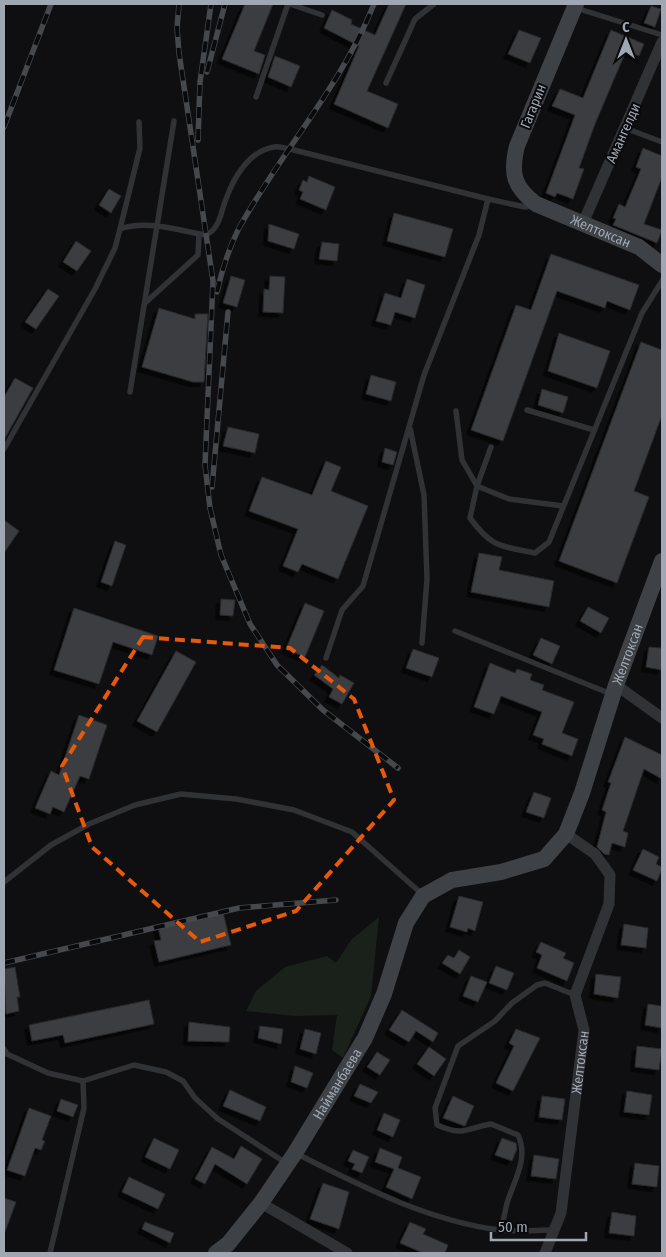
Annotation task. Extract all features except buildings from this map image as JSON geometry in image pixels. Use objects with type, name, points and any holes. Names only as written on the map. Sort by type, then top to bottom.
[{"type":"main road","name":"Гагарин","points":[[536,204],[524,194],[517,184],[513,171],[514,160],[517,146],[575,5]]},
{"type":"main road","name":"Желтоксан","points":[[536,204],[639,247],[662,265]]},
{"type":"main road","name":"Желтоксан","points":[[423,896],[452,880],[500,872],[544,859],[566,834],[582,793],[614,690],[662,561]]},
{"type":"main road","name":"Найманбаева","points":[[216,1253],[228,1244],[261,1203],[291,1159],[365,1038],[384,994],[406,923],[423,896]]},
{"type":"street","name":"Амангелди","points":[[583,223],[662,42]]},
{"type":"street","points":[[614,690],[662,718]]},
{"type":"street","points":[[566,834],[595,854],[610,876],[609,904],[575,995]]},
{"type":"street","name":"Желтоксан","points":[[545,1253],[561,1213],[584,1030],[575,995]]},
{"type":"street","points":[[261,1203],[347,1253]]},
{"type":"lane","points":[[256,98],[289,4],[322,15]]},
{"type":"lane","points":[[386,83],[414,19],[434,4]]},
{"type":"lane","points":[[575,5],[662,35]]},
{"type":"lane","points":[[130,392],[174,121]]},
{"type":"lane","points":[[4,449],[115,248],[140,148],[139,122]]},
{"type":"lane","points":[[625,128],[662,142]]},
{"type":"lane","points":[[120,229],[126,226],[157,227],[206,235],[215,228],[239,171],[250,159],[274,147],[488,199],[526,207],[536,204]]},
{"type":"lane","points":[[326,658],[342,610],[363,586],[424,375],[479,235],[488,199]]},
{"type":"lane","points":[[145,303],[198,255],[200,234]]},
{"type":"lane","points":[[491,447],[477,486],[470,518],[484,537],[496,546],[535,553],[549,542],[642,313],[662,281]]},
{"type":"lane","points":[[527,410],[594,430]]},
{"type":"lane","points":[[456,411],[462,460],[477,486],[509,499],[563,506]]},
{"type":"lane","points":[[410,426],[424,495],[427,579],[422,643]]},
{"type":"lane","points":[[455,631],[614,690]]},
{"type":"lane","points":[[4,882],[51,845],[89,824],[136,805],[181,794],[236,799],[294,810],[352,832],[377,852],[423,896]]},
{"type":"lane","points":[[501,1230],[507,1203],[521,1165],[522,1144],[518,1135],[491,1124],[467,1132],[453,1132],[437,1125],[435,1108],[458,1046],[495,1021],[512,1002],[537,985],[545,983],[575,995]]},
{"type":"lane","points":[[4,1049],[7,1054],[48,1073],[83,1081],[134,1065],[166,1072],[183,1081],[196,1098],[218,1119],[291,1159],[444,1218],[501,1230],[554,1230]]},
{"type":"lane","points":[[50,1253],[84,1108],[83,1081]]},
{"type":"highlighted area","points":[[143,637],[290,648],[354,699],[394,800],[296,911],[200,942],[92,847],[62,766]]},
{"type":"shaded area","points":[[379,917],[371,996],[343,1058],[332,1050],[337,1015],[295,1016],[246,1011],[256,991],[285,967],[327,956],[336,963],[351,940]]},
{"type":"railway","points":[[4,127],[51,4]]},
{"type":"railway","points":[[179,4],[177,28],[179,53],[213,281],[205,465],[210,508],[221,555],[250,624],[277,665],[323,710],[398,768]]},
{"type":"railway","points":[[198,140],[200,82],[211,4]]},
{"type":"railway","points":[[207,72],[225,4]]},
{"type":"railway","points":[[217,292],[226,259],[239,228],[345,62],[361,34],[374,4]]},
{"type":"railway","points":[[212,487],[228,312]]},
{"type":"railway","points":[[4,963],[239,908],[336,900]]}]
